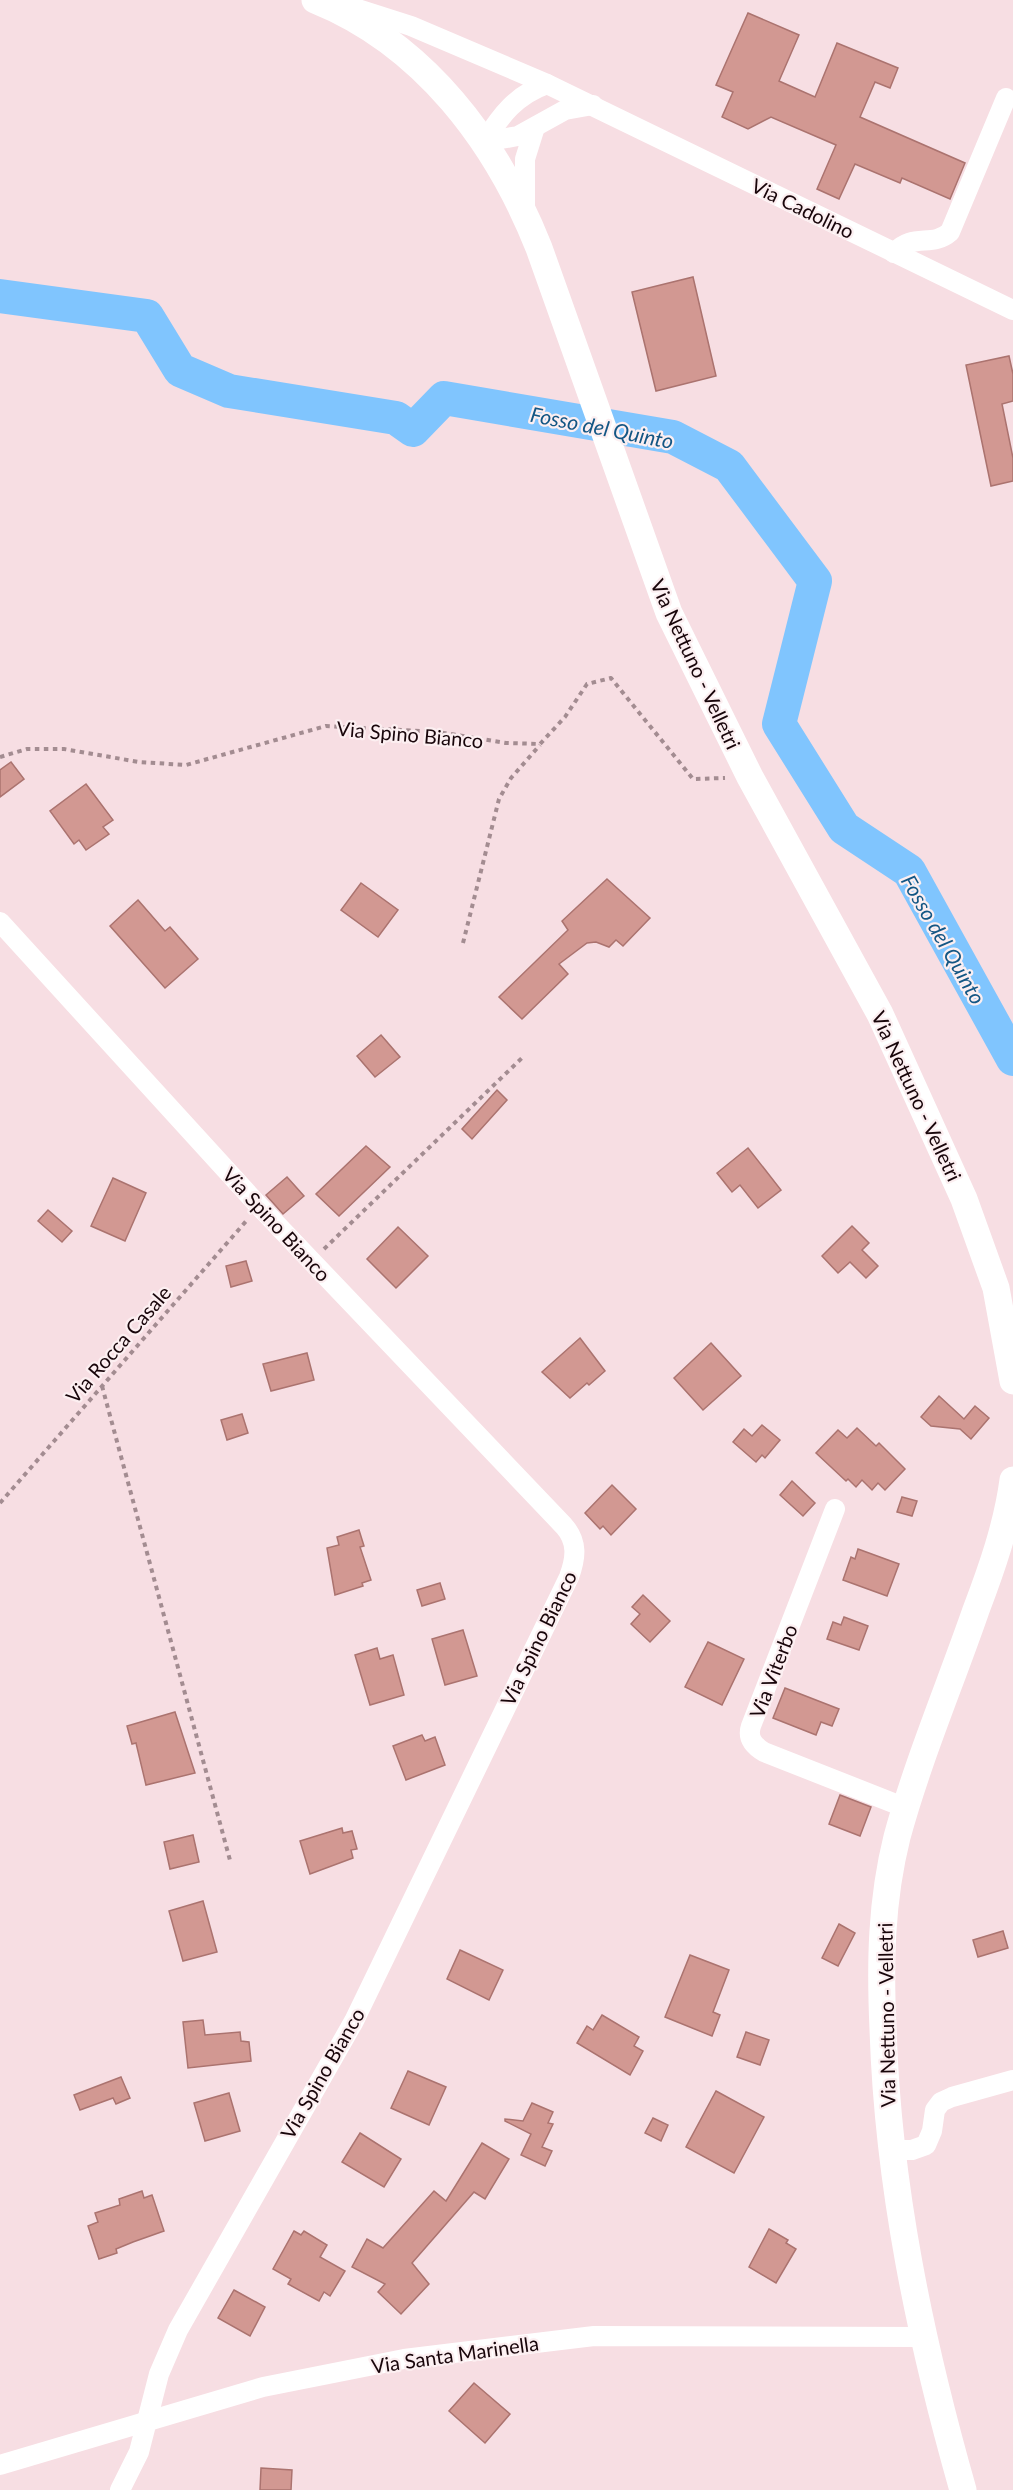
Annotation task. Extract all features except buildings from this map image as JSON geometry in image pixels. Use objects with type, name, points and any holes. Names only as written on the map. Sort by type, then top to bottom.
[{"type":"main road","name":"Via Nettuno - Velletri","points":[[315,0],[360,22],[405,54],[439,86],[484,142],[525,213],[669,613],[750,777],[880,1014],[956,1180],[994,1282],[1013,1381]]},
{"type":"main road","name":"Via Nettuno - Velletri","points":[[963,2490],[922,2337],[892,2150],[884,2056],[881,1945],[889,1878],[906,1808],[996,1556],[1013,1480]]},
{"type":"street","name":"Via Cadolino","points":[[325,0],[411,26],[547,84],[1013,310]]},
{"type":"street","points":[[484,142],[514,102],[529,91],[547,84]]},
{"type":"street","points":[[894,253],[909,241],[937,240],[950,232],[1006,98]]},
{"type":"street","points":[[484,142],[513,138],[565,110],[593,105]]},
{"type":"street","points":[[525,213],[524,169],[535,127]]},
{"type":"street","name":"Via Spino Bianco","points":[[0,922],[259,1206],[564,1526],[572,1536],[574,1561],[354,2020],[178,2330],[159,2374],[149,2422],[135,2461],[120,2490]]},
{"type":"street","name":"Via Viterbo","points":[[836,1509],[749,1736],[755,1746],[764,1752],[906,1808]]},
{"type":"street","points":[[892,2150],[912,2150],[926,2145],[932,2131],[935,2110],[946,2099],[1013,2080]]},
{"type":"street","name":"Via Santa Marinella","points":[[0,2465],[263,2387],[404,2359],[579,2337],[922,2337]]},
{"type":"path","points":[[463,943],[499,799],[511,778],[565,717],[587,684],[611,678],[693,779],[750,777]]},
{"type":"path","name":"Via Spino Bianco","points":[[0,757],[27,749],[64,749],[139,762],[186,765],[326,726],[438,732],[506,743],[540,744]]},
{"type":"path","points":[[312,1261],[524,1056]]},
{"type":"path","name":"Via Rocca Casale","points":[[0,1503],[259,1206]]},
{"type":"path","points":[[102,1386],[231,1864]]},
{"type":"waterway","name":"Fosso del Quinto","points":[[0,296],[147,316],[180,370],[229,391],[396,418],[413,430],[444,398],[673,437],[729,466],[815,581],[779,724],[844,828],[909,871],[1013,1059]]}]
